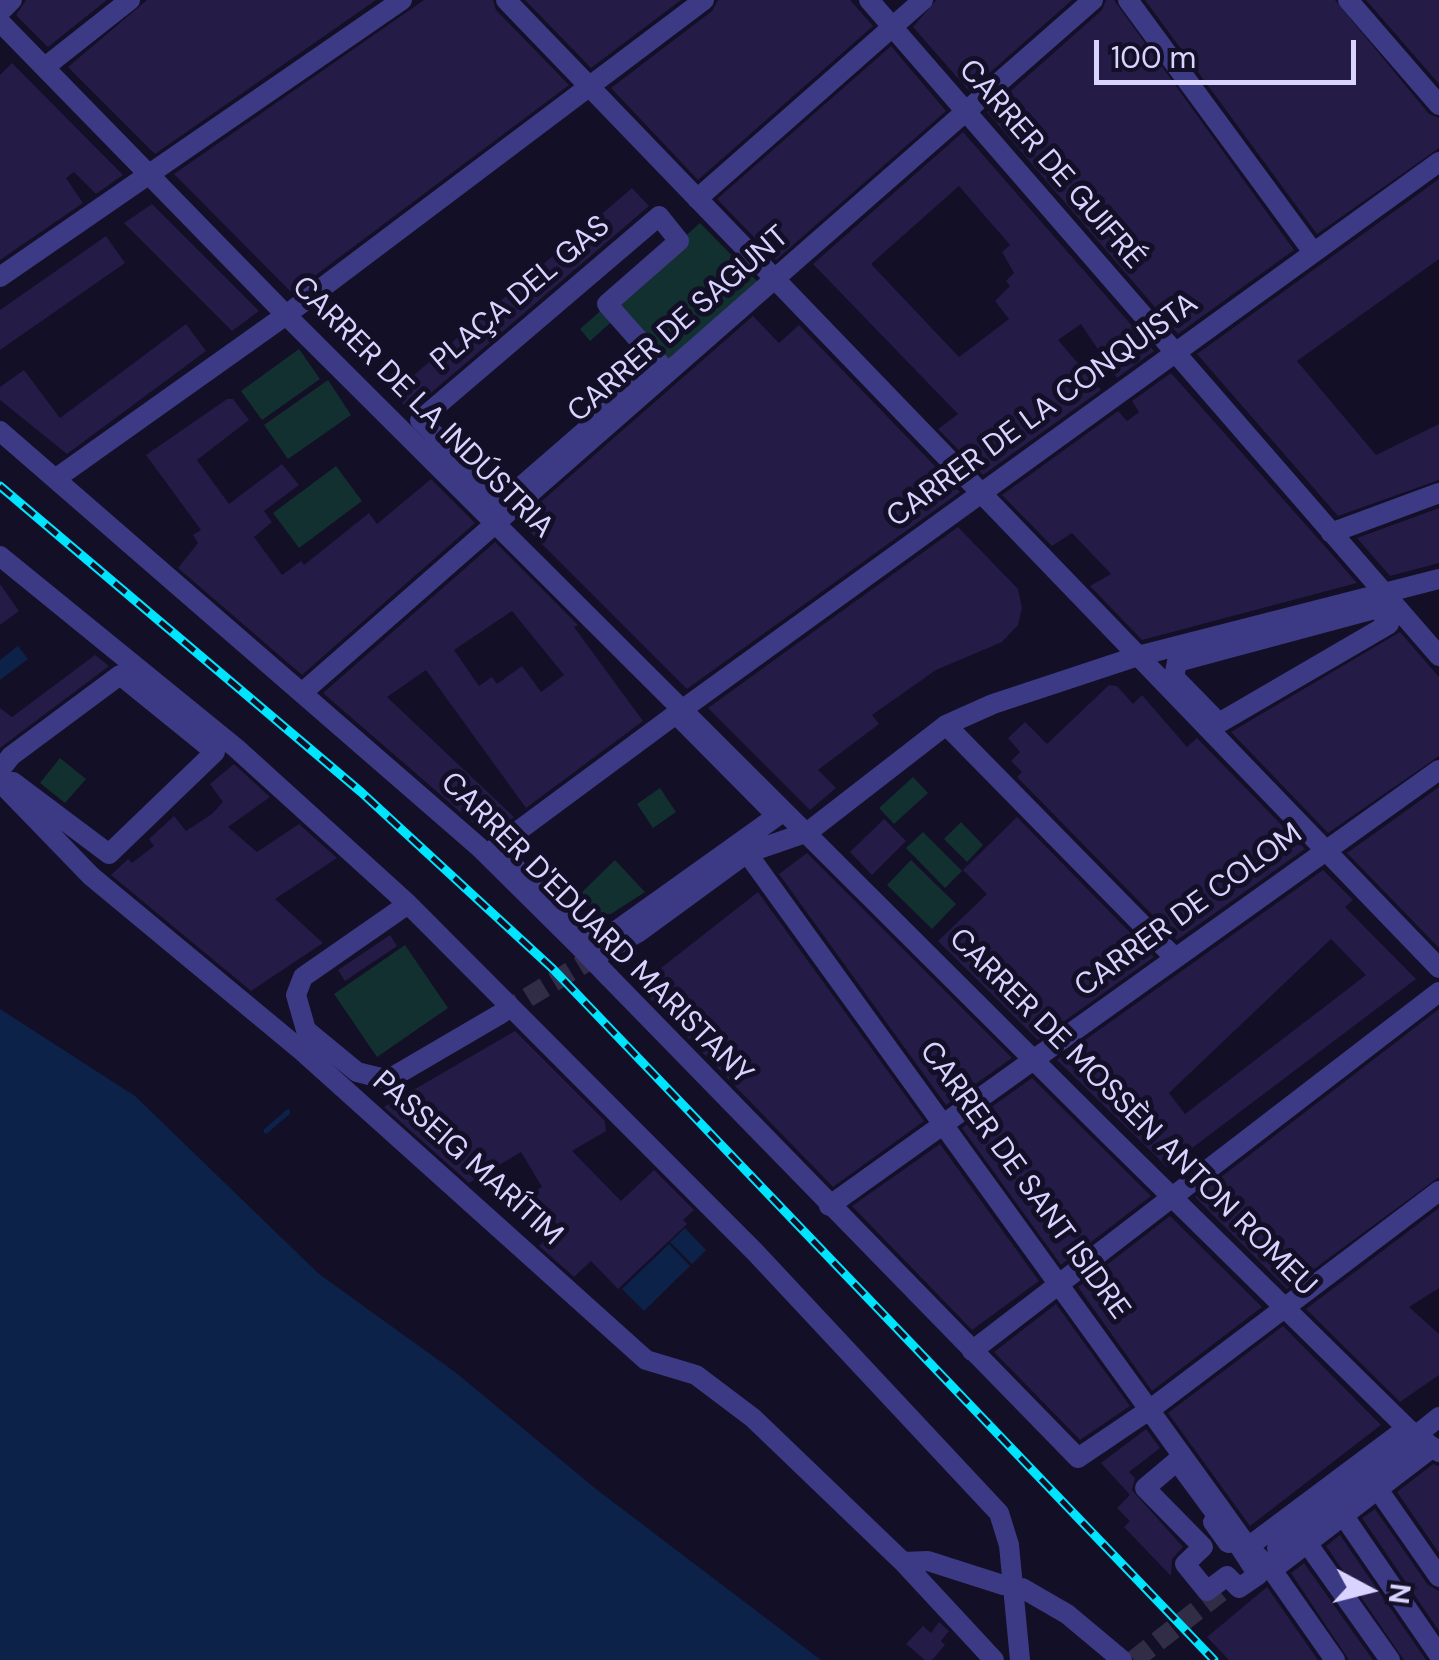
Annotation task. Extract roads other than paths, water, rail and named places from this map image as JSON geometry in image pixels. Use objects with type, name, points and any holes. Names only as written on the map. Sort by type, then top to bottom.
[{"type":"street","points":[[0,12],[12,0]]},
{"type":"street","points":[[45,67],[130,0]]},
{"type":"street","points":[[0,277],[402,0]]},
{"type":"street","points":[[506,0],[1439,968]]},
{"type":"street","points":[[58,477],[286,315],[704,0]]},
{"type":"street","name":"CARRER DE GUIFRÉ","points":[[870,0],[1439,656]]},
{"type":"street","points":[[697,199],[923,0]]},
{"type":"street","name":"CARRER DE SAGUNT","points":[[303,692],[1093,0]]},
{"type":"street","points":[[1128,0],[1313,252]]},
{"type":"street","points":[[1348,0],[1439,105]]},
{"type":"street","name":"CARRER DE LA INDÚSTRIA","points":[[0,22],[679,712],[808,832]]},
{"type":"street","name":"CARRER DE LA CONQUISTA","points":[[679,712],[1439,162]]},
{"type":"street","name":"PLAÇA DEL GAS","points":[[659,216],[680,240],[607,304],[661,365],[502,502],[420,420],[659,216]]},
{"type":"street","name":"CARRER D'EDUARD MARISTANY","points":[[0,431],[58,477],[480,846],[590,953],[829,1206],[1078,1458],[1152,1408]]},
{"type":"street","points":[[1331,533],[1439,493]]},
{"type":"street","points":[[0,556],[236,748],[408,904],[755,1252],[1003,1519],[1020,1660]]},
{"type":"street","points":[[590,953],[639,932],[748,853],[808,832],[946,725],[993,704],[1138,656],[1439,579]]},
{"type":"street","points":[[1439,590],[1412,597],[1410,605],[1439,644]]},
{"type":"street","points":[[1378,608],[1385,624],[1219,723],[1174,677],[1172,669],[1177,662],[1378,608]]},
{"type":"street","points":[[120,675],[215,752],[109,854],[0,771],[11,756],[120,675]]},
{"type":"street","points":[[679,712],[777,816],[595,946],[496,848],[679,712]]},
{"type":"street","points":[[946,725],[1175,958]]},
{"type":"street","name":"CARRER DE COLOM","points":[[829,1206],[1439,770]]},
{"type":"street","name":"PASSEIG MARÍTIM","points":[[0,782],[90,876],[302,1051],[646,1360],[696,1374],[753,1418],[903,1562],[994,1660]]},
{"type":"street","name":"CARRER DE MOSSÈN ANTON ROMEU","points":[[808,832],[1284,1308],[1424,1441]]},
{"type":"street","name":"CARRER DE SANT ISIDRE","points":[[748,853],[1152,1408],[1248,1547],[1272,1570],[1336,1660]]},
{"type":"street","points":[[408,904],[303,977],[296,995],[306,1030],[357,1072],[381,1078],[396,1075],[502,1013]]},
{"type":"street","points":[[972,1351],[1439,992]]},
{"type":"street","points":[[1152,1408],[1439,1190]]},
{"type":"street","points":[[1272,1570],[1377,1488],[1424,1441],[1439,1417]]},
{"type":"street","points":[[1248,1547],[1424,1441]]},
{"type":"street","points":[[1277,1548],[1424,1441]]},
{"type":"street","points":[[1177,1462],[1220,1518],[1213,1522],[1228,1543],[1234,1538],[1258,1575],[1239,1588],[1227,1576],[1207,1591],[1185,1564],[1203,1548],[1154,1498],[1145,1488],[1177,1462]]},
{"type":"street","points":[[1377,1488],[1439,1577]]},
{"type":"street","points":[[1343,1515],[1439,1654]]},
{"type":"street","points":[[1307,1543],[1390,1660]]},
{"type":"street","points":[[903,1562],[928,1562],[1013,1587],[1067,1614],[1122,1660]]},
{"type":"street","name":"PASSEIG MARÍTIM","points":[[960,1621],[980,1660]]},
{"type":"water","points":[[18,646],[28,659],[0,680],[0,660]]},
{"type":"water","points":[[0,1009],[135,1096],[319,1274],[455,1372],[596,1489],[821,1660],[0,1660]]},
{"type":"water","points":[[685,1228],[706,1250],[692,1264],[670,1242]]},
{"type":"water","points":[[669,1244],[690,1266],[644,1311],[622,1289]]},
{"type":"waterway","points":[[266,1131],[288,1112]]},
{"type":"tunnel","points":[[502,1013],[596,956]]},
{"type":"tunnel","points":[[1134,1660],[1232,1583]]},
{"type":"railway","points":[[0,486],[361,792],[553,969],[1214,1660]]}]
